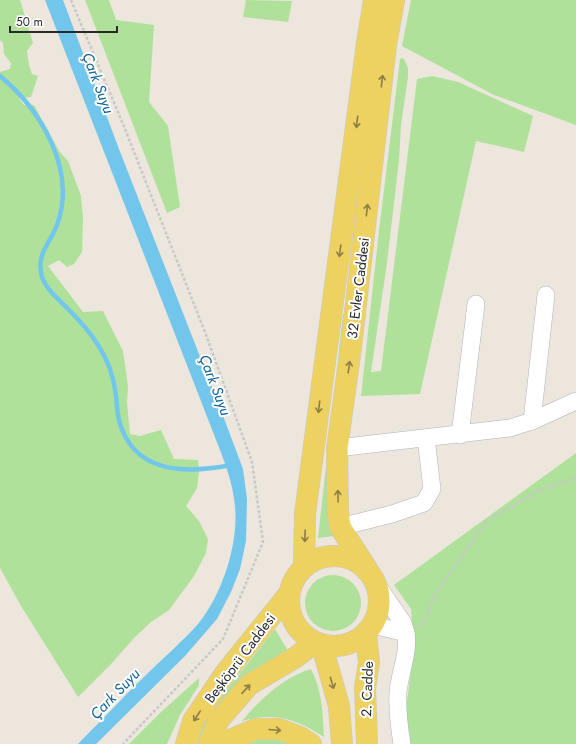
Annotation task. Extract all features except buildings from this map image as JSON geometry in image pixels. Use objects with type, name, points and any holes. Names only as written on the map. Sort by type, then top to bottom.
[{"type":"main road","name":"32 Evler Caddesi","points":[[304,566],[306,506],[367,43],[374,0]]},
{"type":"main road","name":"32 Evler Caddesi","points":[[371,576],[340,526],[338,511],[337,448],[350,355],[386,46],[394,0]]},
{"type":"main road","points":[[329,556],[343,557],[356,561],[371,576],[379,596],[378,611],[369,629],[353,643],[338,647],[318,644],[302,635],[293,623],[288,610],[288,596],[296,575],[304,566],[316,559],[329,556]]},
{"type":"main road","name":"Beşköprü Caddesi","points":[[186,744],[193,722],[226,672],[288,596]]},
{"type":"main road","name":"2. Cadde","points":[[367,744],[365,688],[369,662],[369,629]]},
{"type":"main road","name":"Beşköprü Caddesi","points":[[209,744],[218,721],[249,685],[318,644]]},
{"type":"main road","name":"2. Cadde","points":[[318,644],[339,706],[342,744]]},
{"type":"main road","points":[[226,744],[230,740],[256,729],[279,729],[300,737],[311,744]]},
{"type":"street","points":[[532,421],[546,295]]},
{"type":"street","points":[[460,435],[476,304]]},
{"type":"street","points":[[337,448],[460,435],[510,428],[532,421],[576,401]]},
{"type":"street","points":[[340,526],[392,514],[424,503],[432,489],[426,438]]},
{"type":"street","points":[[371,576],[403,622],[407,638],[398,691],[398,721],[402,744]]},
{"type":"street","points":[[369,629],[407,638]]},
{"type":"path","points":[[71,0],[123,124],[205,332],[252,462],[263,542],[223,640],[123,744]]},
{"type":"path","points":[[407,638],[425,620],[435,595],[486,521],[538,491],[576,478]]},
{"type":"green space","points":[[0,0],[20,0],[33,43],[27,51],[29,65],[32,74],[38,76],[31,97],[19,98],[24,105],[34,105],[59,151],[68,161],[81,196],[83,218],[82,252],[74,264],[67,267],[59,260],[48,266],[83,312],[103,311],[123,351],[128,386],[127,403],[130,434],[140,436],[161,430],[174,459],[198,460],[199,471],[197,488],[186,506],[199,521],[208,539],[206,553],[194,576],[169,610],[151,622],[135,637],[78,697],[21,606],[0,568],[0,72],[10,69],[11,63],[4,54],[3,43],[0,40]]},
{"type":"green space","points":[[85,0],[109,0],[116,20],[154,25],[149,102],[168,126],[180,207],[167,213]]},
{"type":"green space","points":[[246,0],[292,1],[288,22],[243,17]]},
{"type":"green space","points":[[411,0],[576,0],[576,125],[494,95],[402,46]]},
{"type":"green space","points":[[400,59],[404,59],[408,68],[408,77],[401,125],[399,160],[387,263],[371,372],[381,371],[417,79],[432,76],[458,82],[533,116],[524,152],[476,141],[420,394],[361,396],[379,231]]},
{"type":"green space","points":[[343,314],[346,314],[335,536],[318,538]]},
{"type":"green space","points":[[576,453],[576,744],[409,744],[406,709],[414,648],[411,609],[394,585]]},
{"type":"green space","points":[[327,575],[339,575],[349,579],[357,587],[361,597],[361,609],[357,619],[349,627],[339,631],[327,631],[317,627],[309,619],[305,609],[305,597],[309,587],[317,579]]},
{"type":"green space","points":[[275,629],[288,651],[200,744],[194,744],[210,711]]},
{"type":"green space","points":[[311,669],[320,694],[324,737],[295,722],[276,717],[254,718],[242,721],[265,697],[282,683],[291,677]]},
{"type":"green space","points":[[199,678],[199,685],[180,715],[167,744],[129,744],[160,713]]},
{"type":"green space","points":[[265,736],[301,744],[238,744]]},
{"type":"water","points":[[45,0],[63,0],[243,469],[247,499],[246,541],[240,569],[231,592],[217,619],[185,656],[96,744],[78,744],[137,683],[192,631],[207,612],[222,582],[228,565],[235,531],[234,499],[232,486],[222,456]]},
{"type":"waterway","points":[[0,76],[15,90],[41,122],[51,141],[58,161],[62,181],[62,202],[56,228],[41,258],[40,265],[42,278],[52,293],[88,331],[105,357],[115,389],[119,420],[126,438],[136,451],[148,460],[163,466],[179,469],[196,469],[231,465]]},
{"type":"water label","name":"Çark Suyu","points":[[98,83]]},
{"type":"water label","name":"Çark Suyu","points":[[215,385]]},
{"type":"water label","name":"Çark Suyu","points":[[115,694]]}]
